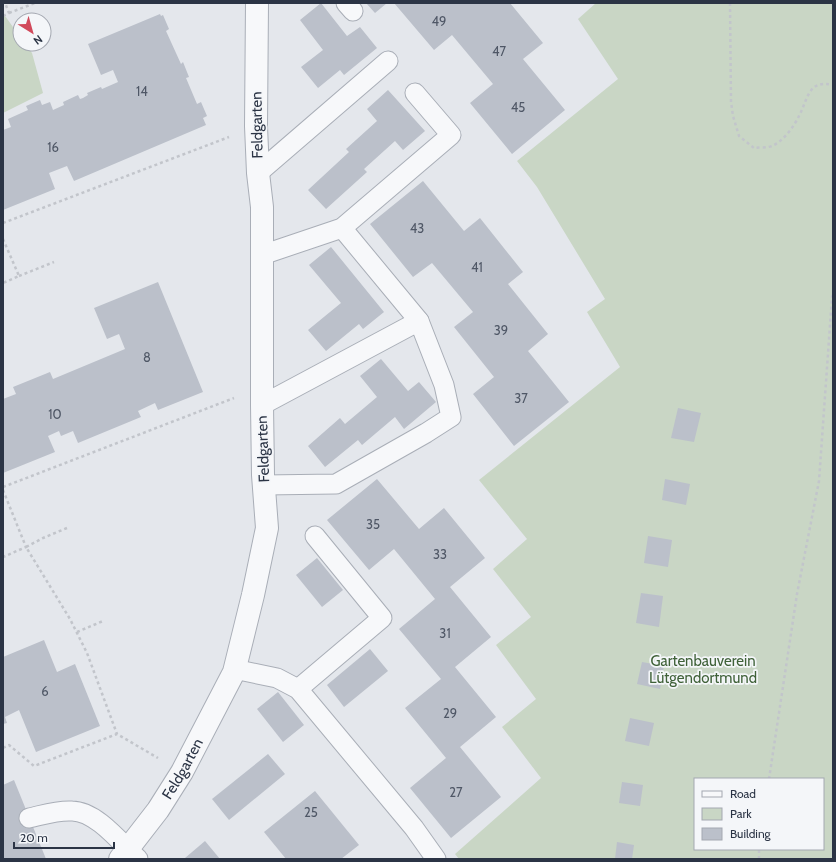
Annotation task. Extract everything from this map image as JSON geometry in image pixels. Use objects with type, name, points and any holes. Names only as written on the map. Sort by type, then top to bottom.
[{"type":"street","name":"Feldgarten","points":[[129,856],[182,772],[234,669],[253,595],[266,528],[262,396],[262,207],[258,173],[256,126],[257,3]]},
{"type":"lane","points":[[258,173],[388,61]]},
{"type":"lane","points":[[262,255],[342,228],[451,135],[416,93]]},
{"type":"lane","points":[[264,484],[336,484],[426,433],[450,417],[444,385],[419,321],[342,228]]},
{"type":"lane","points":[[262,396],[419,321]]},
{"type":"lane","points":[[298,690],[382,618],[315,536]]},
{"type":"lane","points":[[234,669],[277,678],[298,690],[414,828],[436,859]]},
{"type":"lane","points":[[29,818],[55,812],[73,811],[90,816],[105,828],[129,856]]},
{"type":"path","points":[[5,3],[9,13]]},
{"type":"path","points":[[3,16],[35,3]]},
{"type":"path","points":[[730,3],[731,102],[733,116],[739,136],[754,148],[772,146],[788,134],[799,116],[809,92],[817,85],[826,83],[833,85]]},
{"type":"path","points":[[3,223],[256,126]]},
{"type":"path","points":[[3,239],[19,276]]},
{"type":"path","points":[[3,283],[54,262]]},
{"type":"path","points":[[769,778],[797,594],[819,481],[833,295]]},
{"type":"path","points":[[182,772],[117,734],[87,653],[77,632],[26,547],[3,489],[262,396]]},
{"type":"path","points":[[3,557],[67,528]]},
{"type":"path","points":[[77,632],[103,621]]},
{"type":"path","points":[[3,748],[9,745],[34,766],[117,734]]},
{"type":"green space","name":"Gartenbauverein Lütgendortmund","points":[[596,3],[833,3],[833,859],[459,859],[455,854],[541,778],[502,727],[536,699],[496,645],[531,617],[493,569],[527,539],[479,480],[620,367],[587,312],[605,299],[537,187],[517,161],[618,79],[578,19]]},
{"type":"green space","points":[[3,13],[12,26],[12,52],[32,53],[43,93],[3,113]]},
{"type":"building","points":[[321,3],[347,36],[360,27],[377,48],[344,75],[340,70],[318,88],[301,67],[323,50],[300,20]]},
{"type":"building","points":[[366,3],[387,3],[375,13]]},
{"type":"building","points":[[394,3],[510,3],[543,43],[523,59],[565,110],[512,154],[470,103],[493,84],[452,35],[434,50]]},
{"type":"building","points":[[160,14],[161,16],[163,15],[169,29],[166,31],[181,64],[183,62],[189,77],[186,78],[197,104],[201,102],[207,116],[203,118],[206,125],[74,181],[67,166],[49,173],[55,189],[3,210],[3,130],[11,127],[8,119],[28,110],[26,106],[40,100],[42,105],[50,102],[53,110],[64,105],[63,102],[78,95],[80,99],[88,95],[87,93],[101,87],[102,89],[118,82],[113,70],[101,75],[88,44]]},
{"type":"building","points":[[388,90],[425,131],[403,150],[395,141],[364,169],[367,172],[326,209],[308,190],[349,152],[346,149],[377,121],[367,109]]},
{"type":"building","points":[[423,181],[464,231],[480,218],[523,272],[508,284],[548,334],[528,351],[569,402],[514,446],[473,394],[494,377],[454,327],[473,312],[432,263],[413,277],[370,224]]},
{"type":"building","points":[[331,247],[384,312],[363,329],[359,324],[326,351],[308,330],[341,303],[309,265]]},
{"type":"building","points":[[158,282],[203,392],[158,410],[155,403],[138,411],[141,417],[78,443],[73,431],[61,436],[59,431],[48,436],[55,452],[3,473],[3,399],[16,394],[13,387],[50,372],[53,379],[125,349],[119,334],[107,339],[94,308]]},
{"type":"building","points":[[381,359],[408,391],[419,382],[436,402],[404,429],[395,417],[362,445],[358,440],[325,467],[308,446],[340,418],[345,424],[377,397],[360,376]]},
{"type":"building","points":[[678,408],[701,413],[694,442],[671,438]]},
{"type":"building","points":[[377,479],[419,529],[444,508],[485,558],[450,587],[491,637],[455,667],[496,717],[460,747],[501,797],[451,838],[410,788],[446,758],[405,708],[441,679],[399,629],[435,599],[394,549],[369,570],[327,520]]},
{"type":"building","points":[[665,479],[690,484],[686,505],[662,500]]},
{"type":"building","points":[[648,536],[672,540],[668,567],[644,563]]},
{"type":"building","points":[[317,558],[343,590],[322,607],[296,575]]},
{"type":"building","points":[[641,593],[663,596],[659,627],[636,623]]},
{"type":"building","points":[[44,640],[57,672],[75,664],[100,726],[36,752],[19,710],[5,717],[7,723],[3,724],[3,657]]},
{"type":"building","points":[[370,649],[388,671],[344,707],[327,685]]},
{"type":"building","points":[[642,662],[664,666],[660,689],[637,684]]},
{"type":"building","points":[[278,692],[304,725],[283,742],[257,709]]},
{"type":"building","points":[[630,718],[654,723],[649,746],[625,741]]},
{"type":"building","points":[[268,754],[285,774],[229,820],[212,799]]},
{"type":"building","points":[[14,780],[46,859],[3,859],[3,785]]},
{"type":"building","points":[[622,782],[643,785],[640,806],[619,803]]},
{"type":"building","points":[[315,791],[359,845],[341,859],[286,859],[264,832]]},
{"type":"building","points":[[205,841],[220,859],[185,858]]},
{"type":"building","points":[[617,842],[634,845],[632,859],[615,859]]}]
